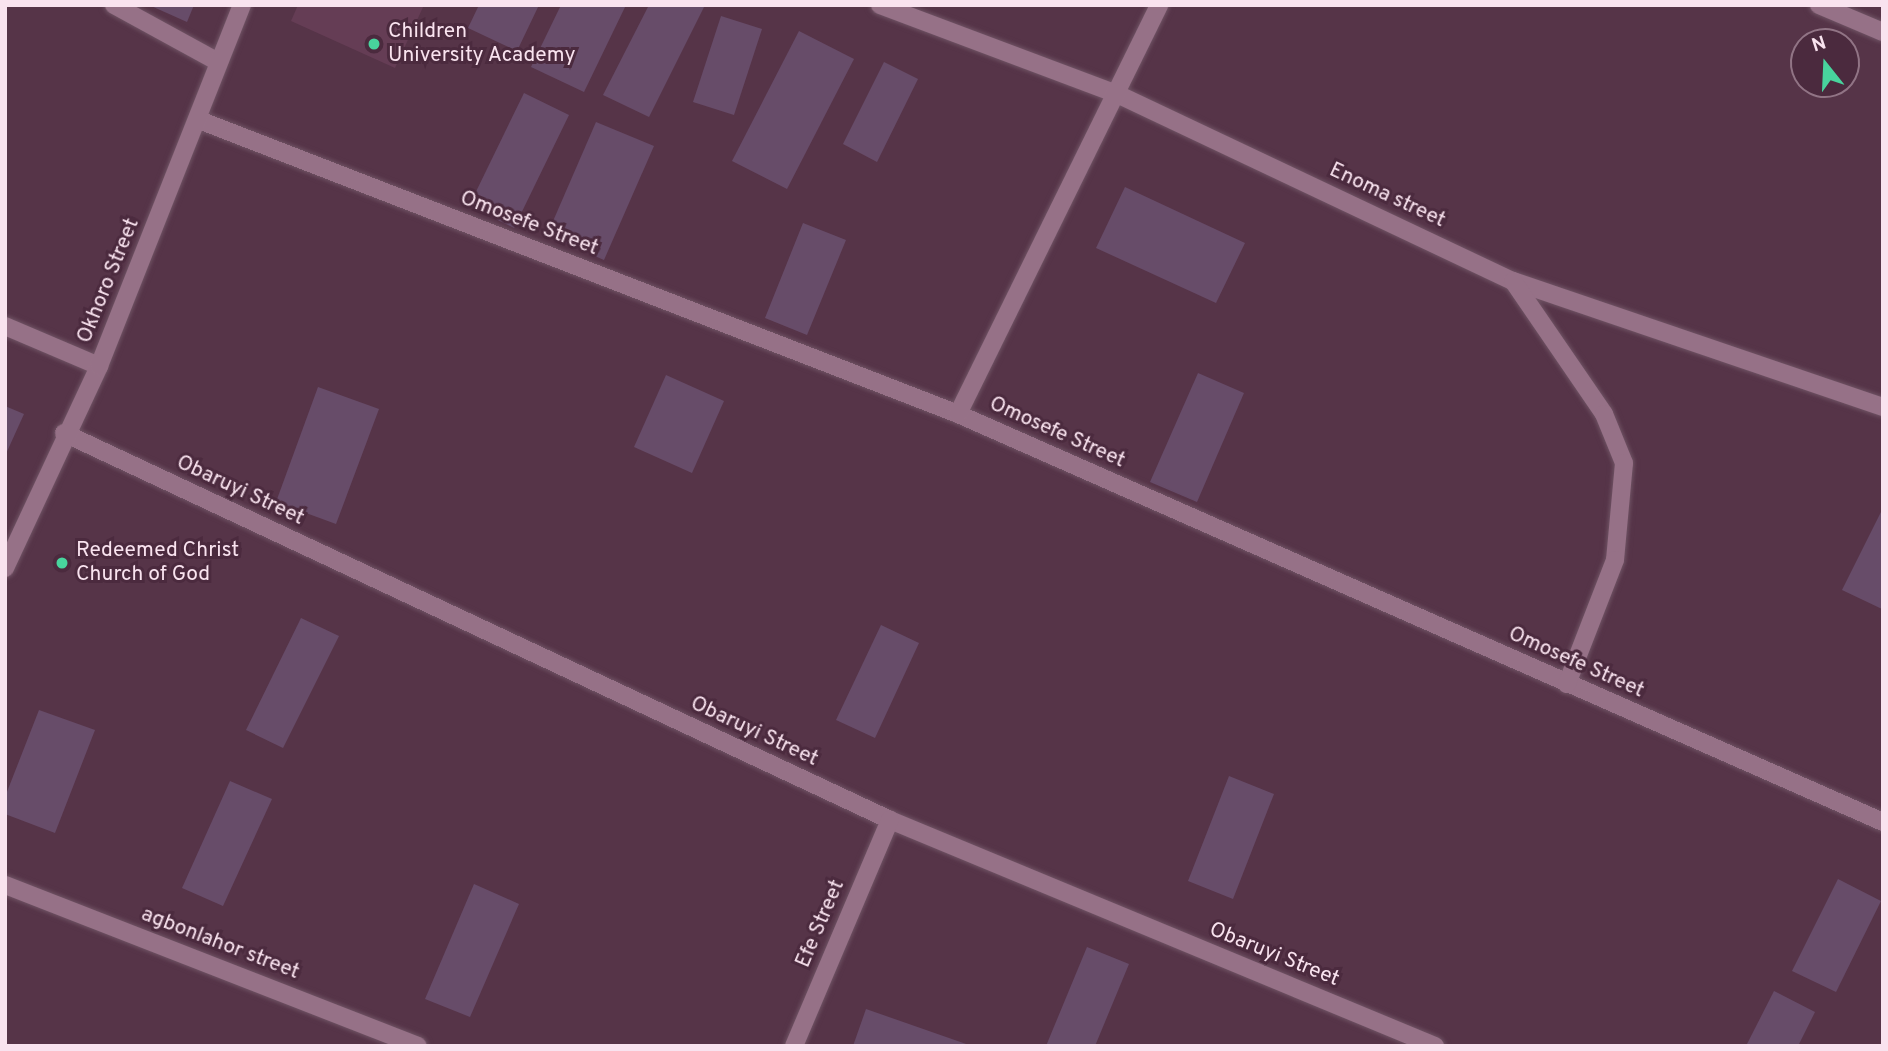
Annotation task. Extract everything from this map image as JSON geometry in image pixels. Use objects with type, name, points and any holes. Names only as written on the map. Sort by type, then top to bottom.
[{"type":"street","points":[[114,5],[218,62]]},
{"type":"street","name":"Okhoro Street","points":[[5,568],[64,433],[99,366],[199,120],[218,62],[242,5]]},
{"type":"street","name":"Enoma street","points":[[880,5],[1117,94],[1513,281],[1883,407]]},
{"type":"street","points":[[958,414],[1159,5]]},
{"type":"street","points":[[1819,5],[1883,32]]},
{"type":"street","name":"Omosefe Street","points":[[199,120],[958,414],[1883,821]]},
{"type":"street","points":[[1513,281],[1604,414],[1624,464],[1615,560],[1567,684]]},
{"type":"street","points":[[5,326],[99,366]]},
{"type":"street","name":"Obaruyi Street","points":[[64,433],[890,821],[1435,1046]]},
{"type":"street","name":"Efe Street","points":[[794,1046],[890,821]]},
{"type":"street","name":"agbonlahor street","points":[[5,885],[418,1046]]},
{"type":"shaded area","name":"Children University Academy","points":[[298,5],[424,5],[395,68],[291,21]]},
{"type":"building","points":[[149,5],[194,5],[187,22]]},
{"type":"building","points":[[479,5],[539,5],[517,51],[468,28]]},
{"type":"building","points":[[561,5],[626,5],[584,92],[531,67]]},
{"type":"building","points":[[649,5],[705,5],[649,117],[603,95]]},
{"type":"building","points":[[721,16],[762,29],[734,115],[693,102]]},
{"type":"building","points":[[799,31],[854,59],[787,189],[732,161]]},
{"type":"building","points":[[884,62],[918,79],[877,162],[843,144]]},
{"type":"building","points":[[524,93],[569,115],[514,228],[469,206]]},
{"type":"building","points":[[596,122],[654,146],[604,260],[547,235]]},
{"type":"building","points":[[1125,187],[1245,243],[1216,303],[1096,248]]},
{"type":"building","points":[[803,223],[846,240],[807,335],[765,318]]},
{"type":"building","points":[[1198,373],[1244,393],[1197,502],[1150,482]]},
{"type":"building","points":[[666,375],[724,401],[692,473],[634,447]]},
{"type":"building","points":[[318,387],[379,409],[336,524],[276,502]]},
{"type":"building","points":[[5,406],[24,414],[5,456]]},
{"type":"building","points":[[1883,508],[1883,608],[1882,609],[1842,590]]},
{"type":"building","points":[[301,618],[339,636],[283,748],[246,730]]},
{"type":"building","points":[[881,625],[919,643],[875,738],[836,720]]},
{"type":"building","points":[[39,710],[95,730],[55,833],[5,814],[5,797]]},
{"type":"building","points":[[1229,776],[1274,794],[1233,899],[1188,881]]},
{"type":"building","points":[[230,781],[272,799],[223,906],[182,888]]},
{"type":"building","points":[[1838,879],[1881,901],[1836,992],[1792,971]]},
{"type":"building","points":[[474,884],[519,904],[470,1017],[425,999]]},
{"type":"building","points":[[1087,947],[1129,964],[1095,1046],[1046,1046]]},
{"type":"building","points":[[1774,991],[1815,1012],[1798,1046],[1746,1046]]},
{"type":"building","points":[[866,1009],[969,1045],[969,1046],[853,1046]]},
{"type":"place","name":"Children University Academy","points":[[374,44]]},
{"type":"place","name":"Redeemed Christ Church of God","points":[[62,563]]}]
